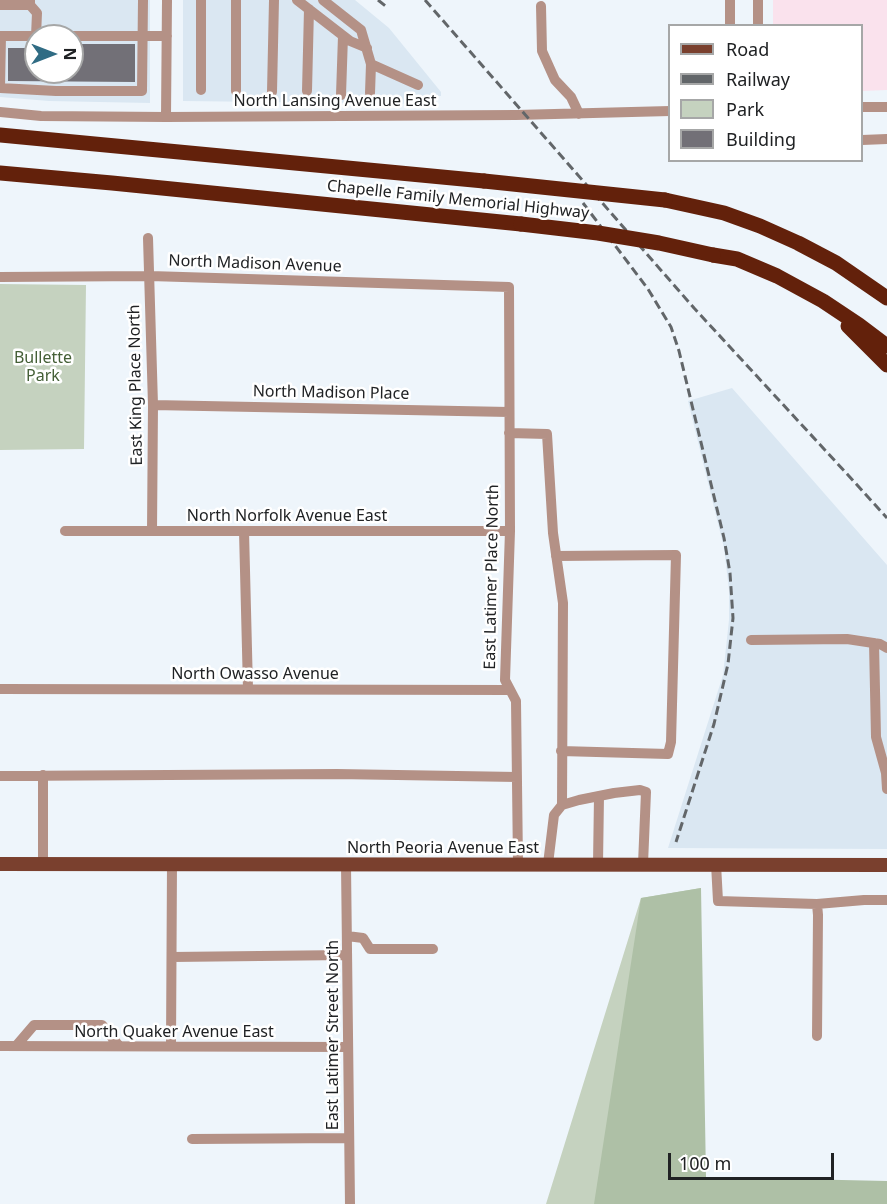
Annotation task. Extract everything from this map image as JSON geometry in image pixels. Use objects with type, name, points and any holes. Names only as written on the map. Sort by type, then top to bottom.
[{"type":"highway","name":"Chapelle Family Memorial Highway","points":[[0,135],[665,200],[724,213],[798,243],[836,263],[887,298]]},
{"type":"highway","name":"Chapelle Family Memorial Highway","points":[[0,173],[521,224],[658,243],[737,259],[777,276],[823,301],[887,346]]},
{"type":"highway","points":[[823,301],[887,365]]},
{"type":"main road","name":"North Peoria Avenue East","points":[[0,864],[887,865]]},
{"type":"street","points":[[24,36],[0,36],[0,88],[56,91],[142,91],[142,0]]},
{"type":"street","points":[[166,117],[167,0]]},
{"type":"street","points":[[201,0],[201,90]]},
{"type":"street","points":[[236,0],[236,91]]},
{"type":"street","points":[[272,92],[273,0]]},
{"type":"street","points":[[297,0],[350,41],[367,48]]},
{"type":"street","points":[[323,0],[361,30],[371,64],[370,93]]},
{"type":"street","points":[[730,0],[730,24]]},
{"type":"street","points":[[758,0],[758,24]]},
{"type":"street","points":[[1,3],[30,2],[36,13],[36,24]]},
{"type":"street","points":[[541,6],[542,51],[555,80],[571,97],[579,114]]},
{"type":"street","points":[[307,91],[309,9]]},
{"type":"street","points":[[84,36],[167,36]]},
{"type":"street","points":[[341,95],[343,36]]},
{"type":"street","points":[[371,64],[418,85]]},
{"type":"street","points":[[863,107],[887,107]]},
{"type":"street","name":"North Lansing Avenue East","points":[[0,112],[42,116],[166,117],[516,116],[668,111]]},
{"type":"street","points":[[863,140],[887,139]]},
{"type":"street","name":"East King Place North","points":[[148,238],[153,405],[152,531]]},
{"type":"street","name":"North Madison Avenue","points":[[0,277],[150,276],[509,287]]},
{"type":"street","name":"East Latimer Place North","points":[[509,287],[510,531],[505,680],[516,701],[518,864]]},
{"type":"street","name":"North Madison Place","points":[[153,405],[508,412]]},
{"type":"street","points":[[509,433],[548,434],[553,533],[563,603],[562,805]]},
{"type":"street","name":"North Norfolk Avenue East","points":[[65,531],[510,531]]},
{"type":"street","points":[[244,531],[248,689]]},
{"type":"street","points":[[556,556],[675,555],[671,742],[668,754],[561,751]]},
{"type":"street","points":[[752,639],[848,639],[874,643],[887,648]]},
{"type":"street","points":[[874,643],[876,737],[886,773],[887,789]]},
{"type":"street","name":"North Owasso Avenue","points":[[0,689],[510,690]]},
{"type":"street","points":[[0,776],[337,774],[517,777]]},
{"type":"street","points":[[43,775],[43,864]]},
{"type":"street","points":[[548,864],[554,815],[562,805],[599,796],[640,790],[646,792],[643,864]]},
{"type":"street","points":[[598,864],[599,796]]},
{"type":"street","points":[[171,1046],[172,864]]},
{"type":"street","points":[[716,864],[718,901],[817,904],[887,900]]},
{"type":"street","name":"East Latimer Street North","points":[[346,865],[350,1204]]},
{"type":"street","points":[[816,1036],[817,904]]},
{"type":"street","points":[[347,936],[363,938],[370,949],[433,949]]},
{"type":"street","points":[[172,957],[347,955]]},
{"type":"street","points":[[16,1046],[34,1025],[102,1025],[118,1046]]},
{"type":"street","name":"North Quaker Avenue East","points":[[0,1046],[348,1047]]},
{"type":"street","points":[[192,1138],[349,1138]]},
{"type":"shaded area","points":[[0,0],[150,0],[150,103],[49,101],[0,97]]},
{"type":"shaded area","points":[[183,0],[355,0],[389,28],[441,92],[441,96],[436,96],[436,104],[183,101]]},
{"type":"shaded area","points":[[773,0],[887,0],[887,90],[863,91],[863,24],[773,24]]},
{"type":"shaded area","points":[[732,388],[887,565],[887,849],[668,848],[723,675],[729,620],[729,590],[724,548],[688,401]]},
{"type":"green space","name":"Bullette Park","points":[[0,284],[86,285],[84,449],[0,450]]},
{"type":"green space","points":[[701,888],[664,1204],[546,1204],[641,898]]},
{"type":"green space","points":[[701,888],[706,1177],[887,1181],[887,1204],[594,1204],[641,898]]},
{"type":"building","points":[[84,44],[135,44],[135,82],[84,82]]},
{"type":"building","points":[[8,48],[24,48],[24,81],[8,81]]},
{"type":"railway","points":[[378,0],[388,8]]},
{"type":"railway","points":[[425,0],[694,308],[887,518]]},
{"type":"railway","points":[[583,203],[648,289],[671,327],[679,351],[724,538],[730,573],[733,618],[728,664],[714,724],[676,842]]}]
